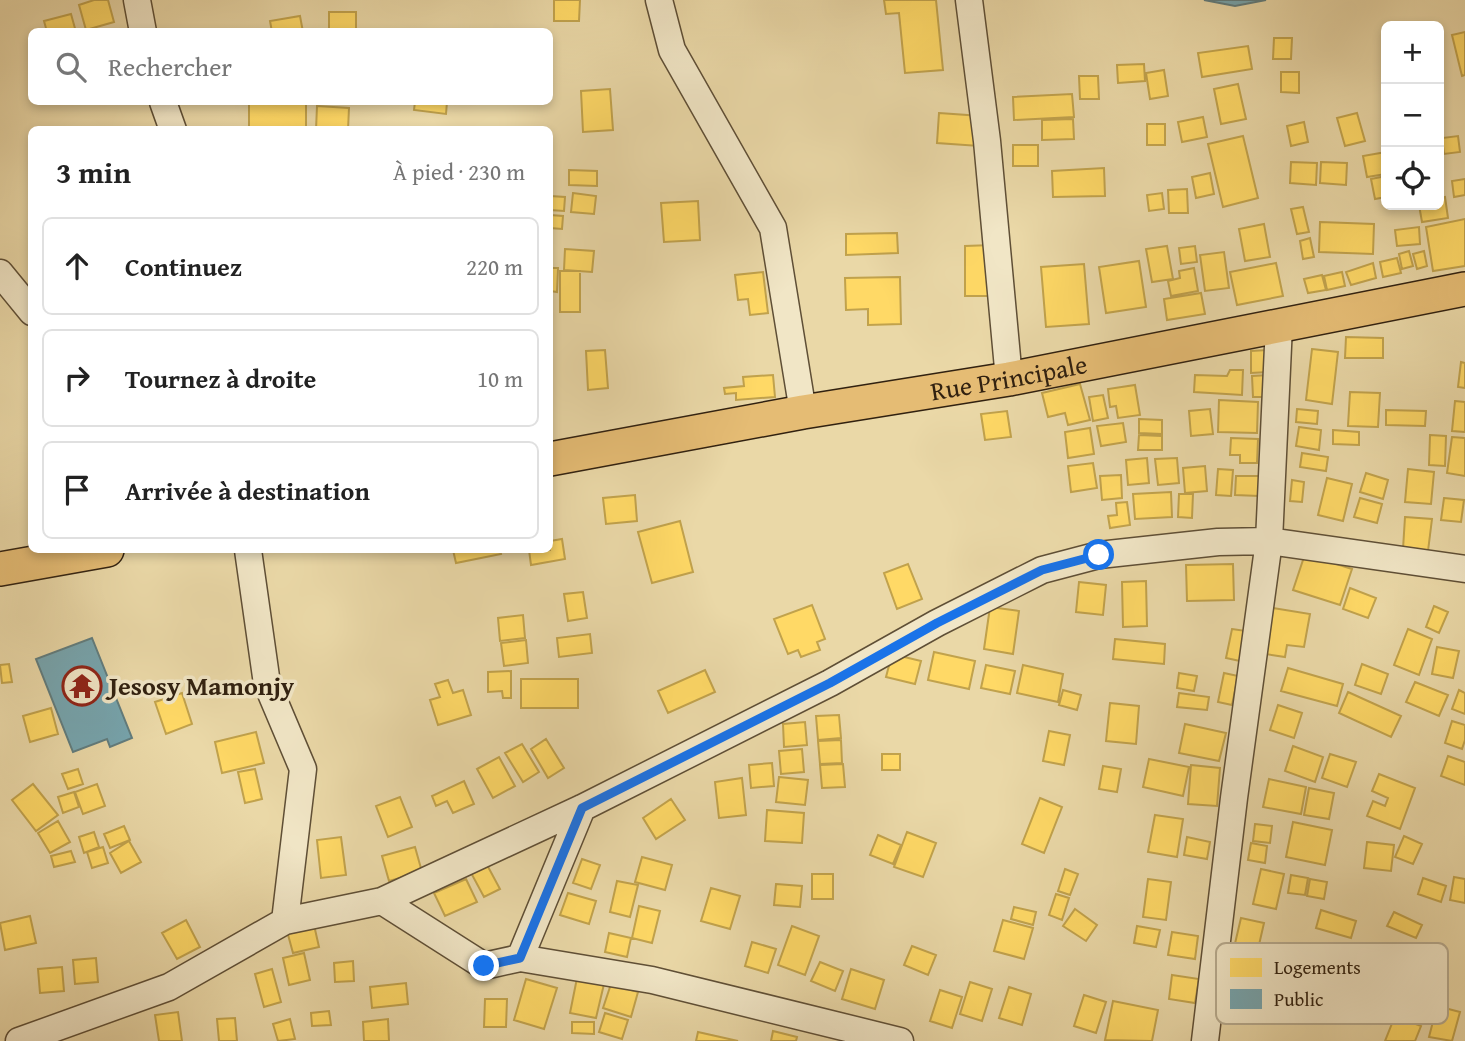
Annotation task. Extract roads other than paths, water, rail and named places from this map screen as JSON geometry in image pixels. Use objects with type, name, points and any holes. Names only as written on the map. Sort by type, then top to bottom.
[{"type":"main road","name":"Rue Principale","points":[[553,459],[803,412],[1009,379],[1465,289]]},
{"type":"main road","points":[[0,569],[90,553]]},
{"type":"street","points":[[137,0],[142,28]]},
{"type":"street","points":[[659,0],[672,50],[773,228],[803,412]]},
{"type":"street","points":[[969,0],[987,141],[1009,379]]},
{"type":"street","points":[[164,105],[172,126]]},
{"type":"street","points":[[0,273],[28,307]]},
{"type":"street","points":[[1217,943],[1269,541],[1279,325]]},
{"type":"street","points":[[19,1041],[169,987],[285,921],[382,901],[582,808],[830,683],[937,623],[1042,570],[1099,555],[1218,542],[1269,541],[1465,569]]},
{"type":"street","points":[[248,553],[267,684],[303,769],[285,921]]},
{"type":"street","points":[[520,958],[582,808]]},
{"type":"street","points":[[382,901],[484,966],[520,958],[652,980],[900,1041]]},
{"type":"street","points":[[1205,1041],[1216,949]]},
{"type":"place","name":"Jesosy Mamonjy","points":[[82,686]]}]
